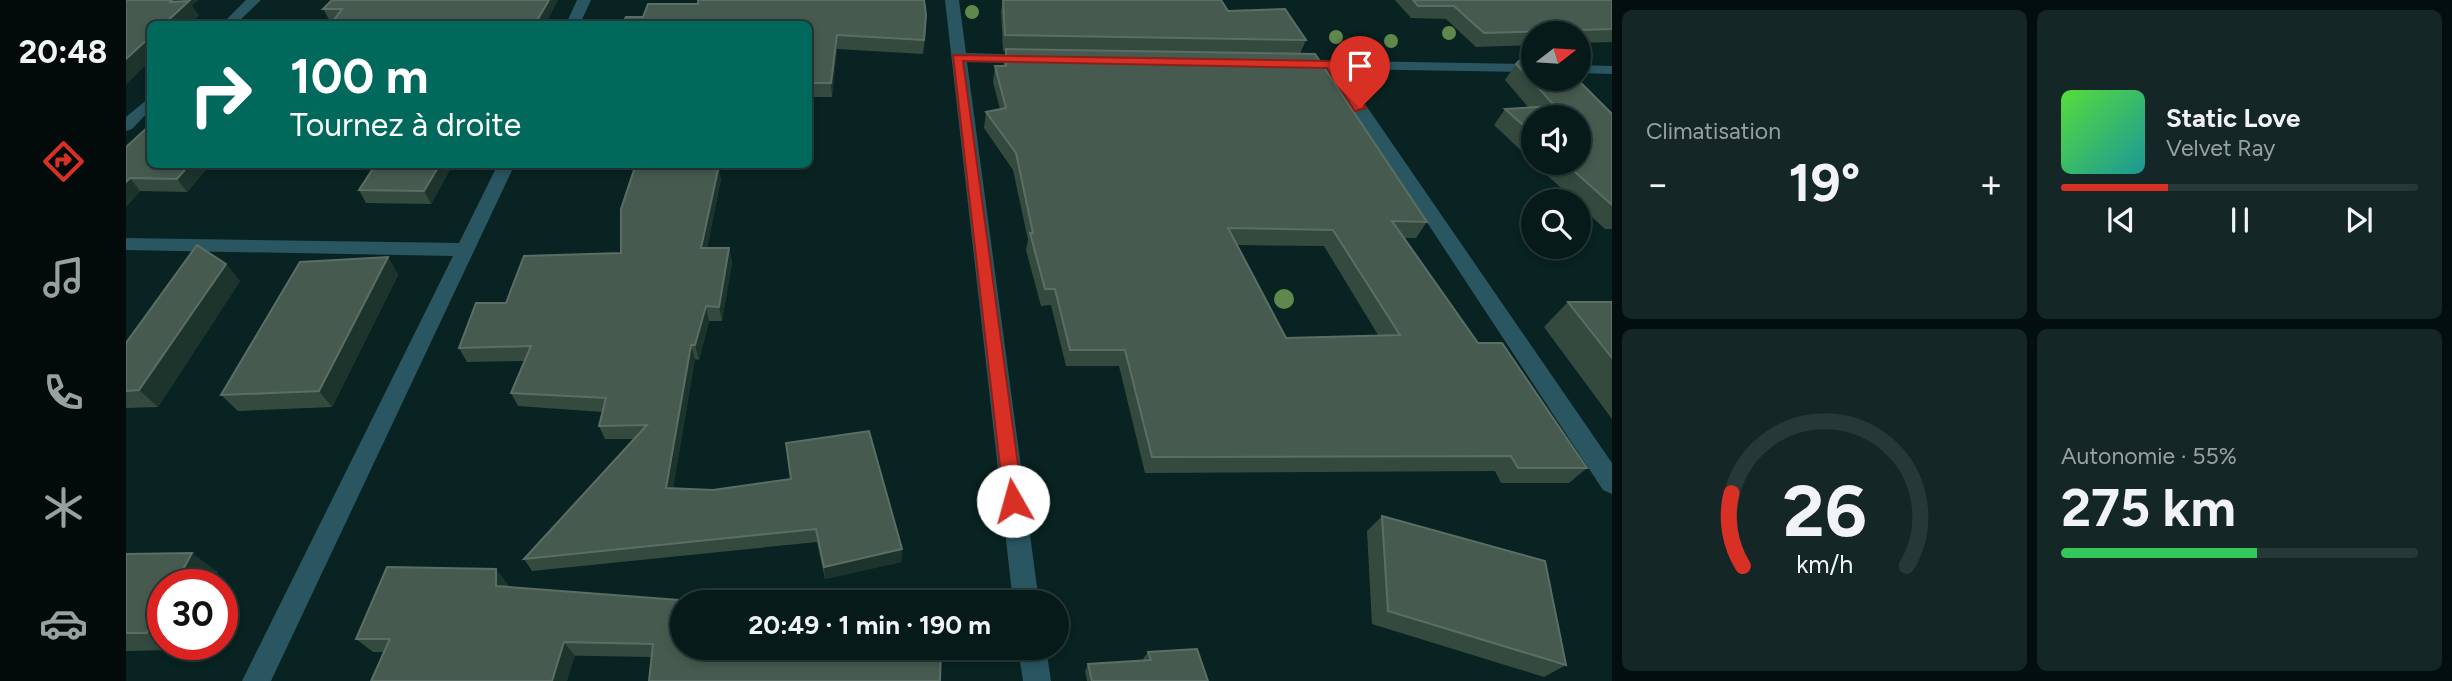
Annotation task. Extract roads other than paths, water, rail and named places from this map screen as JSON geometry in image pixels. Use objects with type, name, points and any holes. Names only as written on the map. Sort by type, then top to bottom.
[{"type":"street","points":[[232,21],[254,0]]},
{"type":"street","points":[[574,21],[584,0]]},
{"type":"street","points":[[952,0],[1024,590]]},
{"type":"street","points":[[957,57],[1054,59]]},
{"type":"street","points":[[1275,63],[1521,68]]},
{"type":"street","points":[[1330,64],[1612,483]]},
{"type":"street","points":[[1591,69],[1612,70]]},
{"type":"street","points":[[126,126],[147,105]]},
{"type":"street","points":[[256,681],[505,168]]},
{"type":"street","points":[[126,244],[467,250]]},
{"type":"street","points":[[1034,660],[1037,681]]}]
